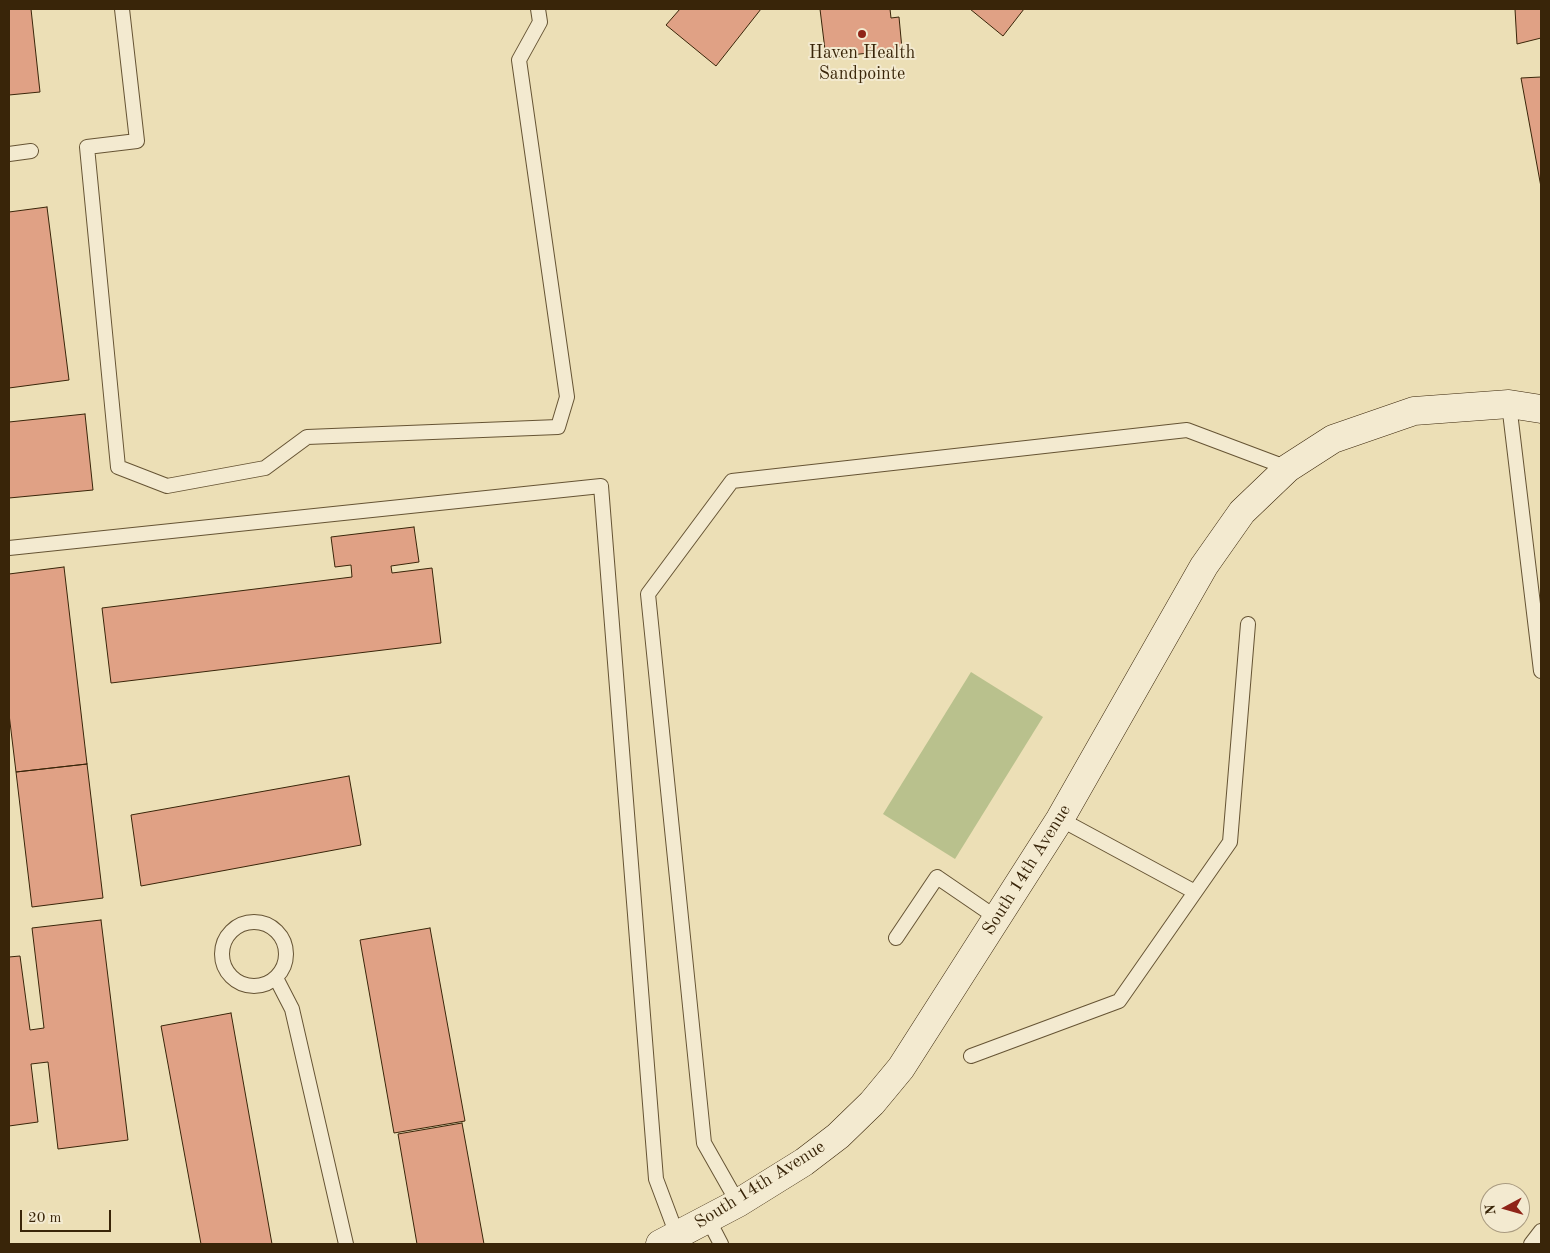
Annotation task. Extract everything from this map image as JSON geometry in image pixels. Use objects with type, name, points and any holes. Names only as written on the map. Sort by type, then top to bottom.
[{"type":"street","points":[[1509,404],[1541,391]]},
{"type":"street","points":[[1509,404],[1541,409]]},
{"type":"street","name":"South 14th Avenue","points":[[669,1240],[738,1203],[804,1162],[838,1136],[872,1103],[901,1068],[1060,819],[1204,566],[1242,512],[1288,468],[1333,439],[1414,411],[1509,404]]},
{"type":"lane","points":[[122,9],[137,141],[87,147],[115,438],[118,467],[168,486],[265,468],[307,436],[558,427],[567,397],[519,60],[540,22],[538,9]]},
{"type":"lane","points":[[9,154],[31,152]]},
{"type":"lane","points":[[1509,404],[1541,671]]},
{"type":"lane","points":[[738,1203],[704,1143],[648,594],[732,482],[1187,430],[1288,468]]},
{"type":"lane","points":[[9,548],[601,486],[656,1179],[669,1240]]},
{"type":"lane","points":[[971,1056],[1119,1001],[1230,842],[1248,624]]},
{"type":"lane","points":[[1060,819],[1195,892]]},
{"type":"lane","points":[[896,938],[937,877],[997,918]]},
{"type":"lane","points":[[257,922],[268,925],[276,930],[283,939],[286,948],[286,959],[282,970],[276,978],[265,984],[254,986],[241,984],[232,977],[225,966],[222,956],[224,944],[230,934],[238,927],[257,922]]},
{"type":"lane","points":[[276,978],[292,1009],[346,1244]]},
{"type":"lane","points":[[708,1219],[721,1244]]},
{"type":"lane","points":[[1531,1244],[1541,1231]]},
{"type":"green space","points":[[971,672],[1043,717],[955,859],[883,814]]},
{"type":"building","points":[[9,9],[31,9],[40,92],[9,95]]},
{"type":"building","points":[[680,9],[761,9],[716,66],[666,25]]},
{"type":"building","name":"Haven Health Sandpointe","points":[[820,9],[890,9],[891,18],[899,17],[902,49],[826,58]]},
{"type":"building","points":[[970,9],[1024,9],[1003,36]]},
{"type":"building","points":[[1515,9],[1541,9],[1541,38],[1517,44]]},
{"type":"building","points":[[1541,77],[1541,187],[1521,78]]},
{"type":"building","points":[[47,207],[69,380],[9,388],[9,212]]},
{"type":"building","points":[[85,414],[93,490],[9,498],[9,422]]},
{"type":"building","points":[[414,527],[419,562],[391,566],[392,573],[432,568],[441,643],[111,683],[102,608],[352,577],[351,565],[335,567],[331,537]]},
{"type":"building","points":[[64,567],[87,764],[16,772],[9,714],[9,574]]},
{"type":"building","points":[[87,764],[103,898],[32,907],[16,772]]},
{"type":"building","points":[[349,776],[361,845],[141,886],[131,815]]},
{"type":"building","points":[[101,920],[128,1140],[58,1149],[48,1062],[31,1064],[38,1122],[9,1126],[9,957],[20,956],[30,1030],[44,1028],[32,928]]},
{"type":"building","points":[[430,928],[465,1121],[394,1133],[360,940]]},
{"type":"building","points":[[231,1013],[272,1244],[201,1244],[161,1026]]},
{"type":"building","points":[[462,1123],[484,1244],[417,1244],[398,1134]]},
{"type":"place","name":"Haven Health Sandpointe","points":[[862,34]]}]
